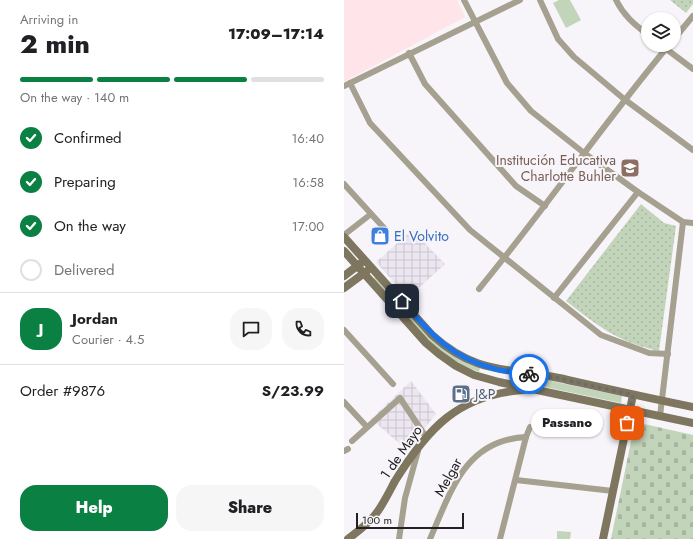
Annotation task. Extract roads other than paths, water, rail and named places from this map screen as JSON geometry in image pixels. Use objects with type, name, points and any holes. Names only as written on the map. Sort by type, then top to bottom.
[{"type":"main road","points":[[344,236],[432,335],[444,346],[478,364],[497,370],[557,378],[693,407]]},
{"type":"main road","points":[[344,251],[426,343],[456,366],[483,378],[532,390],[693,423]]},
{"type":"main road","points":[[344,276],[365,260]]},
{"type":"main road","points":[[344,288],[372,267]]},
{"type":"main road","name":"1 de Mayo","points":[[488,395],[506,376],[517,372]]},
{"type":"main road","points":[[483,378],[490,384],[488,395]]},
{"type":"main road","name":"1 de Mayo","points":[[348,539],[375,515],[396,480],[432,429],[454,413],[488,395],[532,390]]},
{"type":"main road","points":[[603,539],[633,395]]},
{"type":"street","points":[[464,0],[507,83],[531,111],[584,153],[638,192],[683,222],[693,223]]},
{"type":"street","points":[[520,0],[409,53],[347,85],[370,123],[470,230],[601,336],[649,353],[668,354]]},
{"type":"street","points":[[540,0],[558,39],[574,58],[624,99],[693,150]]},
{"type":"street","points":[[616,0],[629,20],[641,29]]},
{"type":"street","points":[[681,31],[693,16]]},
{"type":"street","points":[[479,289],[545,206],[660,52]]},
{"type":"street","points":[[672,52],[693,69]]},
{"type":"street","points":[[409,53],[425,84],[511,181],[545,206]]},
{"type":"street","points":[[344,184],[384,228]]},
{"type":"street","points":[[554,298],[638,192]]},
{"type":"street","points":[[344,236],[371,214]]},
{"type":"street","points":[[660,416],[683,222]]},
{"type":"street","points":[[344,330],[393,384]]},
{"type":"street","points":[[352,441],[400,398],[426,437]]},
{"type":"street","points":[[344,402],[367,427]]},
{"type":"street","points":[[500,539],[526,437],[530,428]]},
{"type":"street","name":"Melgar","points":[[430,539],[454,487],[467,464],[495,443],[516,437],[526,437]]},
{"type":"street","points":[[399,539],[405,498],[419,448]]},
{"type":"street","points":[[516,480],[613,491]]},
{"type":"place","name":"Institución Educativa Charlotte Buhler","points":[[630,168]]},
{"type":"place","name":"El Volvito","points":[[380,236]]},
{"type":"place","name":"J&P","points":[[461,394]]},
{"type":"place","name":"Passano","points":[[627,423]]}]
